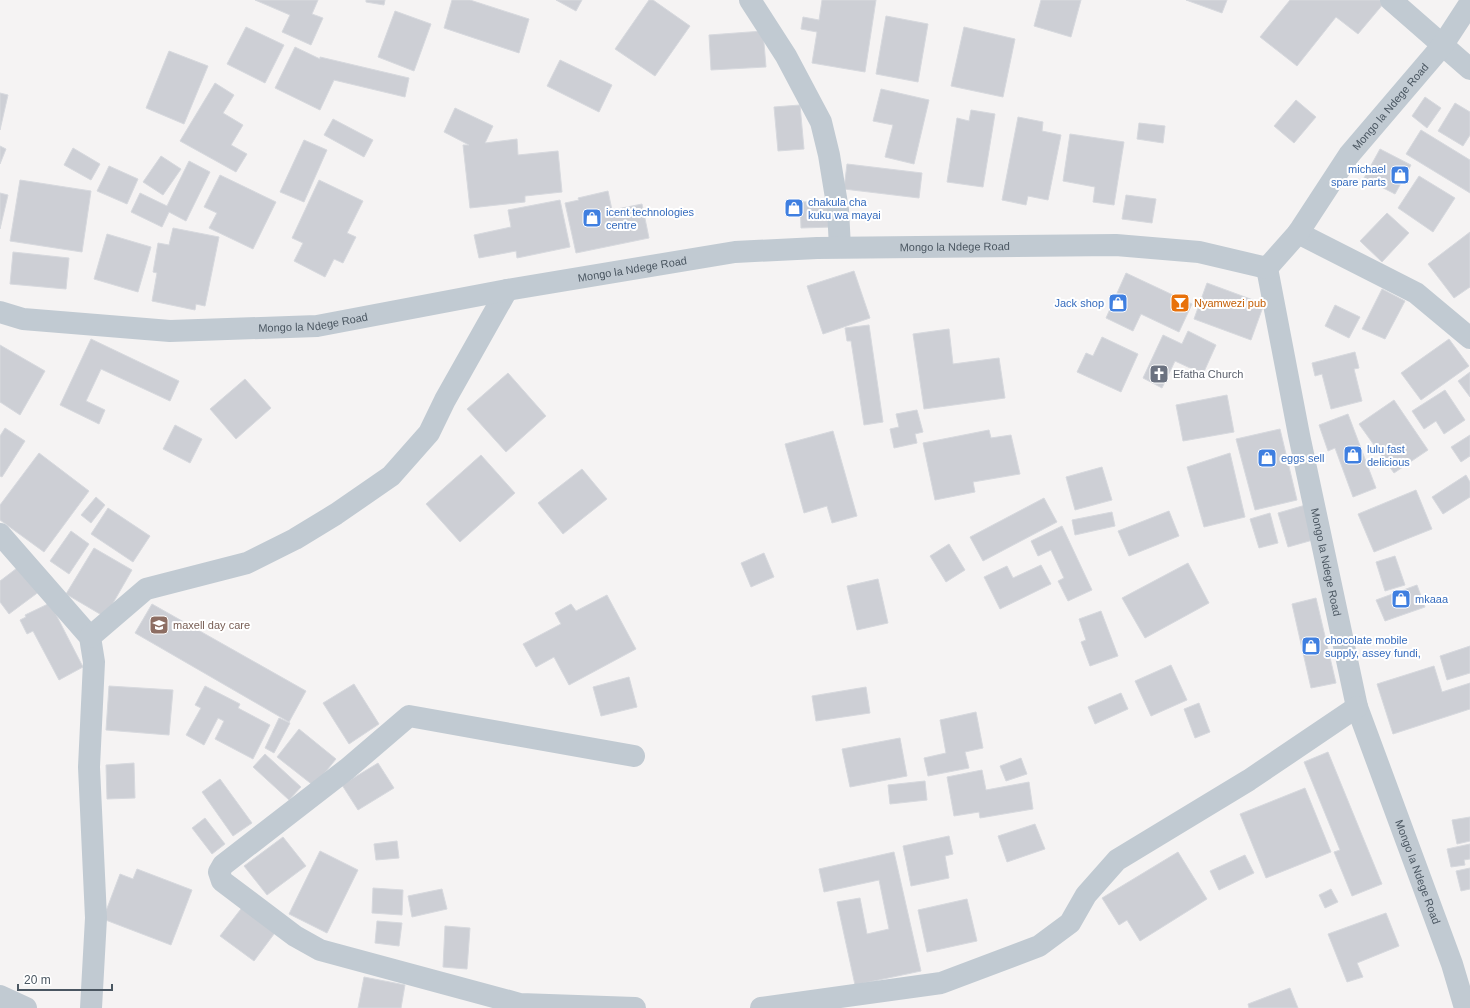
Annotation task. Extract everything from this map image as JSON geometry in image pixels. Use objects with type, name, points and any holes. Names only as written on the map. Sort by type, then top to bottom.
[{"type":"street","points":[[750,0],[786,56],[821,122],[829,155],[838,210],[840,247]]},
{"type":"street","points":[[1391,0],[1470,69]]},
{"type":"street","name":"Mongo la Ndege Road","points":[[1267,268],[1298,233],[1349,155],[1442,46],[1470,3]]},
{"type":"street","points":[[1298,233],[1416,293],[1470,338]]},
{"type":"street","name":"Mongo la Ndege Road","points":[[0,312],[23,319],[170,331],[317,326],[507,290],[735,252],[840,247],[1116,245],[1199,252],[1267,268]]},
{"type":"street","name":"Mongo la Ndege Road","points":[[1267,268],[1299,435],[1357,707],[1452,964],[1465,1008]]},
{"type":"street","points":[[90,637],[146,589],[247,563],[295,539],[336,514],[391,476],[429,433],[445,400],[507,290]]},
{"type":"street","points":[[0,534],[90,637],[94,662],[89,767],[96,918],[91,1008]]},
{"type":"street","points":[[760,1008],[941,983],[1039,946],[1070,923],[1086,895],[1117,860],[1249,780],[1357,707]]},
{"type":"street","points":[[634,756],[408,716],[347,769],[223,865],[219,872],[222,881],[294,936],[320,950],[520,1004],[635,1008]]},
{"type":"street","points":[[0,996],[26,1008]]},
{"type":"building","points":[[255,0],[318,0],[312,14],[323,18],[311,45],[282,32],[290,15]]},
{"type":"building","points":[[366,0],[385,0],[384,5],[366,2]]},
{"type":"building","points":[[452,0],[470,0],[529,19],[519,53],[444,28]]},
{"type":"building","points":[[556,0],[582,0],[576,11]]},
{"type":"building","points":[[649,0],[653,0],[690,26],[655,76],[615,49]]},
{"type":"building","points":[[822,0],[876,0],[865,72],[812,63],[817,32],[801,29],[803,17],[819,20]]},
{"type":"building","points":[[1041,0],[1081,0],[1071,37],[1034,26]]},
{"type":"building","points":[[1186,0],[1227,0],[1222,13]]},
{"type":"building","points":[[1290,0],[1380,0],[1384,3],[1358,34],[1336,17],[1297,66],[1260,37]]},
{"type":"building","points":[[395,11],[431,24],[414,71],[378,57]]},
{"type":"building","points":[[886,16],[928,24],[918,82],[876,74]]},
{"type":"building","points":[[246,27],[284,45],[265,83],[227,64]]},
{"type":"building","points":[[964,27],[1015,39],[1003,97],[951,86]]},
{"type":"building","points":[[763,31],[766,67],[711,70],[709,35]]},
{"type":"building","points":[[295,47],[320,59],[320,57],[409,78],[405,97],[334,80],[320,110],[275,88]]},
{"type":"building","points":[[169,51],[208,66],[184,124],[146,108]]},
{"type":"building","points":[[560,60],[612,85],[599,112],[547,86]]},
{"type":"building","points":[[215,83],[234,95],[223,113],[243,125],[231,145],[247,154],[236,172],[180,141]]},
{"type":"building","points":[[881,89],[929,100],[914,164],[885,157],[893,125],[873,121]]},
{"type":"building","points":[[0,93],[8,95],[0,130]]},
{"type":"building","points":[[1425,97],[1441,108],[1427,128],[1412,116]]},
{"type":"building","points":[[1296,100],[1316,117],[1294,143],[1274,126]]},
{"type":"building","points":[[1455,103],[1470,112],[1470,135],[1463,146],[1438,131]]},
{"type":"building","points":[[800,105],[804,149],[778,151],[774,107]]},
{"type":"building","points":[[455,108],[493,126],[485,143],[517,139],[518,155],[558,151],[562,192],[525,196],[525,202],[470,208],[463,145],[469,145],[444,132]]},
{"type":"building","points":[[971,110],[995,114],[983,187],[947,182],[957,118],[969,121]]},
{"type":"building","points":[[1018,117],[1043,122],[1042,131],[1061,135],[1048,200],[1028,196],[1026,205],[1002,200]]},
{"type":"building","points":[[333,119],[373,140],[364,157],[324,135]]},
{"type":"building","points":[[1139,123],[1165,126],[1163,143],[1137,139]]},
{"type":"building","points":[[1421,130],[1470,160],[1470,193],[1406,154]]},
{"type":"building","points":[[1070,134],[1124,142],[1114,205],[1093,202],[1095,187],[1063,181]]},
{"type":"building","points":[[304,140],[327,150],[304,202],[280,192]]},
{"type":"building","points":[[0,146],[6,149],[0,164]]},
{"type":"building","points":[[73,148],[100,164],[91,180],[64,165]]},
{"type":"building","points":[[1380,149],[1411,165],[1395,194],[1364,178]]},
{"type":"building","points":[[161,156],[181,169],[163,195],[143,182]]},
{"type":"building","points":[[189,161],[210,172],[186,221],[169,212],[162,227],[131,212],[140,193],[167,206]]},
{"type":"building","points":[[847,164],[922,173],[919,198],[844,189]]},
{"type":"building","points":[[109,166],[138,179],[127,204],[97,191]]},
{"type":"building","points":[[220,175],[276,202],[253,249],[209,228],[217,213],[204,207]]},
{"type":"building","points":[[1419,176],[1455,198],[1433,232],[1398,208]]},
{"type":"building","points":[[20,180],[91,191],[82,252],[10,241]]},
{"type":"building","points":[[319,180],[363,201],[347,233],[356,237],[343,263],[334,259],[325,277],[294,261],[303,243],[292,238]]},
{"type":"building","points":[[608,191],[612,210],[642,204],[649,238],[576,253],[565,203],[579,200],[578,198]]},
{"type":"building","points":[[0,193],[8,195],[0,229]]},
{"type":"building","points":[[1126,195],[1156,199],[1152,223],[1122,219]]},
{"type":"building","points":[[560,200],[570,247],[517,258],[516,251],[479,258],[474,235],[511,227],[508,210]]},
{"type":"building","points":[[831,201],[832,227],[801,228],[800,202]]},
{"type":"building","points":[[1387,213],[1409,233],[1382,262],[1360,241]]},
{"type":"building","points":[[173,228],[219,237],[205,306],[196,304],[195,310],[152,301],[157,273],[153,272],[158,243],[169,245]]},
{"type":"building","points":[[1470,232],[1470,287],[1454,298],[1428,264]]},
{"type":"building","points":[[107,234],[151,247],[138,292],[94,279]]},
{"type":"building","points":[[13,252],[69,258],[66,289],[10,284]]},
{"type":"building","points":[[854,271],[870,318],[823,334],[807,286]]},
{"type":"building","points":[[1126,273],[1192,304],[1179,332],[1141,314],[1133,331],[1106,318]]},
{"type":"building","points":[[1207,283],[1264,304],[1251,340],[1194,319]]},
{"type":"building","points":[[1382,289],[1405,301],[1385,339],[1362,329]]},
{"type":"building","points":[[1335,305],[1360,317],[1349,338],[1325,326]]},
{"type":"building","points":[[869,325],[883,422],[864,425],[851,341],[847,341],[845,328]]},
{"type":"building","points":[[949,329],[953,364],[999,358],[1005,398],[924,409],[913,334]]},
{"type":"building","points":[[1188,331],[1216,345],[1203,374],[1175,361],[1162,388],[1143,378],[1163,335],[1182,344]]},
{"type":"building","points":[[1102,337],[1138,354],[1121,392],[1077,372],[1086,353],[1093,356]]},
{"type":"building","points":[[91,339],[179,381],[170,401],[101,369],[86,401],[105,410],[99,424],[60,405]]},
{"type":"building","points":[[1449,339],[1469,366],[1421,400],[1401,373]]},
{"type":"building","points":[[0,345],[45,371],[20,415],[0,402]]},
{"type":"building","points":[[1355,352],[1359,368],[1354,369],[1362,401],[1331,409],[1322,374],[1315,376],[1312,363]]},
{"type":"building","points":[[1470,372],[1470,397],[1458,381]]},
{"type":"building","points":[[508,373],[546,416],[506,452],[467,409]]},
{"type":"building","points":[[245,379],[271,408],[236,439],[210,409]]},
{"type":"building","points":[[1445,390],[1465,420],[1444,434],[1436,421],[1424,429],[1412,411]]},
{"type":"building","points":[[1227,395],[1234,432],[1183,441],[1176,405]]},
{"type":"building","points":[[1394,400],[1428,450],[1394,473],[1359,424]]},
{"type":"building","points":[[917,410],[923,432],[915,434],[917,443],[894,448],[890,429],[899,427],[896,414]]},
{"type":"building","points":[[1348,414],[1376,488],[1353,497],[1335,448],[1328,451],[1319,425]]},
{"type":"building","points":[[175,425],[202,439],[190,463],[163,449]]},
{"type":"building","points":[[5,428],[25,441],[2,477],[0,476],[0,436]]},
{"type":"building","points":[[1280,429],[1297,500],[1255,510],[1236,439]]},
{"type":"building","points":[[989,430],[991,438],[1011,435],[1020,474],[973,482],[975,492],[935,500],[923,443]]},
{"type":"building","points":[[833,431],[857,516],[832,523],[827,506],[804,513],[785,444]]},
{"type":"building","points":[[1470,435],[1470,456],[1461,462],[1451,447]]},
{"type":"building","points":[[39,453],[89,491],[44,552],[0,520],[0,505]]},
{"type":"building","points":[[1230,453],[1245,517],[1204,527],[1187,467]]},
{"type":"building","points":[[481,455],[515,493],[460,542],[426,504]]},
{"type":"building","points":[[1102,467],[1112,500],[1075,510],[1066,477]]},
{"type":"building","points":[[582,469],[607,499],[563,534],[538,503]]},
{"type":"building","points":[[1466,475],[1470,482],[1470,497],[1443,514],[1432,497]]},
{"type":"building","points":[[1416,490],[1432,529],[1374,552],[1358,514]]},
{"type":"building","points":[[96,497],[105,505],[91,523],[81,515]]},
{"type":"building","points":[[1044,498],[1057,522],[983,561],[970,537]]},
{"type":"building","points":[[1309,504],[1320,538],[1288,547],[1278,513]]},
{"type":"building","points":[[108,508],[150,536],[133,562],[91,534]]},
{"type":"building","points":[[1169,511],[1179,536],[1129,556],[1118,531]]},
{"type":"building","points":[[1112,512],[1115,526],[1075,535],[1072,520]]},
{"type":"building","points":[[1270,513],[1278,543],[1259,548],[1250,519]]},
{"type":"building","points":[[1062,526],[1092,590],[1068,601],[1058,581],[1064,578],[1051,550],[1038,556],[1031,541]]},
{"type":"building","points":[[71,531],[89,544],[69,574],[50,561]]},
{"type":"building","points":[[949,544],[965,570],[946,582],[930,556]]},
{"type":"building","points":[[94,548],[132,570],[105,617],[66,594]]},
{"type":"building","points":[[764,553],[774,577],[751,587],[741,563]]},
{"type":"building","points":[[1395,556],[1405,585],[1385,591],[1376,562]]},
{"type":"building","points":[[1188,563],[1209,603],[1145,638],[1122,598]]},
{"type":"building","points":[[21,565],[40,591],[9,614],[0,602],[0,581]]},
{"type":"building","points":[[1041,565],[1051,584],[1000,609],[984,577],[1007,566],[1013,578]]},
{"type":"building","points":[[878,579],[888,623],[857,630],[847,586]]},
{"type":"building","points":[[1417,585],[1425,607],[1385,621],[1376,600]]},
{"type":"building","points":[[607,595],[636,649],[569,685],[554,657],[536,667],[523,644],[561,624],[555,613],[571,604],[576,611]]},
{"type":"building","points":[[1316,598],[1336,683],[1311,688],[1292,604]]},
{"type":"building","points":[[50,603],[83,667],[59,680],[33,631],[27,634],[20,620],[26,617],[25,615]]},
{"type":"building","points":[[152,604],[306,691],[289,722],[135,633]]},
{"type":"building","points":[[1101,611],[1118,656],[1090,666],[1081,642],[1086,640],[1079,619]]},
{"type":"building","points":[[1470,646],[1470,673],[1447,680],[1440,656]]},
{"type":"building","points":[[1171,665],[1187,700],[1151,716],[1135,681]]},
{"type":"building","points":[[1434,666],[1442,692],[1470,683],[1470,709],[1393,734],[1377,684]]},
{"type":"building","points":[[629,677],[637,707],[601,716],[593,687]]},
{"type":"building","points":[[354,684],[379,724],[349,744],[323,703]]},
{"type":"building","points":[[109,686],[173,690],[169,735],[106,730]]},
{"type":"building","points":[[205,686],[240,704],[238,708],[270,725],[253,759],[215,739],[224,721],[218,718],[204,745],[186,735],[201,708],[195,705]]},
{"type":"building","points":[[866,687],[870,713],[816,721],[812,696]]},
{"type":"building","points":[[1121,693],[1128,709],[1095,724],[1088,707]]},
{"type":"building","points":[[1199,703],[1210,732],[1195,738],[1184,709]]},
{"type":"building","points":[[976,712],[983,748],[965,752],[969,768],[928,776],[924,758],[946,753],[940,720]]},
{"type":"building","points":[[279,718],[290,723],[274,753],[265,748]]},
{"type":"building","points":[[299,729],[336,759],[314,786],[277,757]]},
{"type":"building","points":[[900,738],[907,776],[850,787],[842,749]]},
{"type":"building","points":[[1328,752],[1382,884],[1352,896],[1334,852],[1340,850],[1304,762]]},
{"type":"building","points":[[265,754],[301,787],[289,800],[253,767]]},
{"type":"building","points":[[1021,758],[1027,774],[1006,781],[1000,766]]},
{"type":"building","points":[[134,763],[135,798],[107,799],[106,765]]},
{"type":"building","points":[[378,763],[394,788],[358,810],[342,785]]},
{"type":"building","points":[[982,770],[986,790],[1029,782],[1033,809],[980,818],[979,812],[954,816],[947,777]]},
{"type":"building","points":[[220,779],[252,823],[233,836],[202,792]]},
{"type":"building","points":[[925,781],[927,800],[890,804],[888,785]]},
{"type":"building","points":[[1305,788],[1331,852],[1266,878],[1240,814]]},
{"type":"building","points":[[1470,817],[1470,841],[1457,844],[1452,820]]},
{"type":"building","points":[[205,818],[225,844],[212,854],[192,828]]},
{"type":"building","points":[[1035,824],[1045,849],[1007,862],[998,836]]},
{"type":"building","points":[[949,836],[953,854],[945,856],[949,878],[911,886],[903,846]]},
{"type":"building","points":[[283,837],[306,866],[267,895],[244,866]]},
{"type":"building","points":[[397,841],[399,858],[376,860],[374,844]]},
{"type":"building","points":[[1470,844],[1470,859],[1464,860],[1465,865],[1451,867],[1447,849]]},
{"type":"building","points":[[320,851],[358,870],[327,933],[289,914]]},
{"type":"building","points":[[894,852],[921,971],[855,985],[837,902],[860,898],[867,934],[889,929],[879,880],[824,892],[819,869]]},
{"type":"building","points":[[1178,852],[1207,899],[1140,941],[1127,920],[1119,925],[1102,898]]},
{"type":"building","points":[[1245,855],[1254,873],[1219,890],[1210,871]]},
{"type":"building","points":[[1470,868],[1470,889],[1461,891],[1456,871]]},
{"type":"building","points":[[137,869],[192,890],[171,945],[103,919],[120,874],[133,879]]},
{"type":"building","points":[[373,888],[403,890],[402,915],[372,913]]},
{"type":"building","points":[[442,889],[447,909],[412,917],[408,896]]},
{"type":"building","points":[[1331,889],[1338,902],[1325,908],[1319,895]]},
{"type":"building","points":[[967,899],[977,941],[927,952],[918,910]]},
{"type":"building","points":[[244,905],[277,930],[254,961],[220,936]]},
{"type":"building","points":[[1386,913],[1399,946],[1357,963],[1363,977],[1347,982],[1328,934]]},
{"type":"building","points":[[377,921],[402,923],[399,946],[375,943]]},
{"type":"building","points":[[445,926],[470,928],[467,969],[443,967]]},
{"type":"building","points":[[364,977],[405,985],[401,1008],[358,1008]]},
{"type":"building","points":[[1290,988],[1298,1008],[1249,1008],[1248,1004]]},
{"type":"place","name":"michael spare parts","points":[[1400,175]]},
{"type":"place","name":"chakula cha kuku wa mayai","points":[[794,208]]},
{"type":"place","name":"icent technologies centre","points":[[592,218]]},
{"type":"place","name":"Jack shop","points":[[1118,303]]},
{"type":"place","name":"Nyamwezi pub","points":[[1180,303]]},
{"type":"place","name":"Efatha Church","points":[[1159,374]]},
{"type":"place","name":"lulu fast delicious","points":[[1353,455]]},
{"type":"place","name":"eggs sell","points":[[1267,458]]},
{"type":"place","name":"mkaaa","points":[[1401,599]]},
{"type":"place","name":"maxell day care","points":[[159,625]]},
{"type":"place","name":"chocolate mobile supply, assey fundi,","points":[[1311,646]]}]
